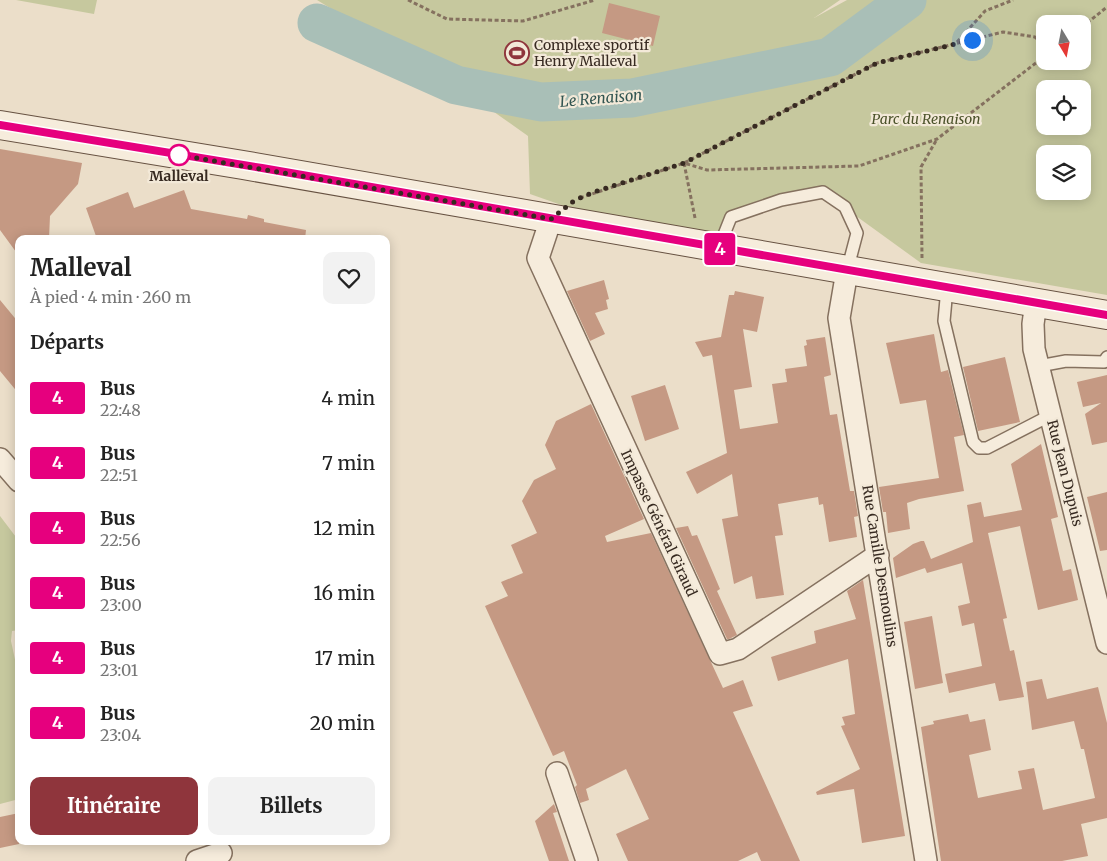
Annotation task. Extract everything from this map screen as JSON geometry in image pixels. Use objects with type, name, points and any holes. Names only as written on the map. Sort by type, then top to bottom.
[{"type":"street","points":[[0,126],[1107,315]]},
{"type":"street","name":"Impasse Général Giraud","points":[[551,219],[538,258],[720,654],[738,649],[878,555]]},
{"type":"street","name":"Rue Camille Desmoulins","points":[[847,271],[839,318],[926,861]]},
{"type":"street","name":"Rue Jean Dupuis","points":[[1036,302],[1033,336],[1039,366],[1107,644]]},
{"type":"street","points":[[0,459],[15,476]]},
{"type":"street","points":[[557,773],[588,861]]},
{"type":"street","points":[[197,861],[221,852]]},
{"type":"lane","points":[[718,248],[731,217],[781,200],[823,192],[845,207],[857,234],[847,271]]},
{"type":"lane","points":[[947,288],[944,321],[973,442],[979,448],[987,448],[1051,415]]},
{"type":"lane","points":[[1039,366],[1066,361],[1098,364],[1104,362],[1107,357]]},
{"type":"path","points":[[408,0],[447,19],[523,21],[596,0]]},
{"type":"path","points":[[956,44],[985,11],[1013,0]]},
{"type":"path","points":[[1091,20],[1107,8]]},
{"type":"path","points":[[551,219],[575,200],[684,163],[877,63],[1003,32],[1036,38]]},
{"type":"path","points":[[684,163],[707,170],[859,166],[937,139],[1036,63]]},
{"type":"path","points":[[922,262],[921,167],[937,139]]},
{"type":"path","points":[[684,163],[696,216],[694,223]]},
{"type":"green space","points":[[16,0],[97,0],[94,14]]},
{"type":"green space","name":"Parc du Renaison","points":[[317,0],[840,0],[814,18],[847,0],[1107,0],[1107,295],[921,263],[823,192],[731,214],[718,248],[584,213],[530,194],[528,136],[456,85]]},
{"type":"green space","points":[[0,516],[15,536],[15,631],[12,631],[11,641],[15,660],[15,800],[0,804]]},
{"type":"building","points":[[609,3],[660,16],[653,46],[602,33]]},
{"type":"building","points":[[0,149],[82,163],[78,184],[50,216],[49,235],[15,235],[15,251],[0,230]]},
{"type":"building","points":[[184,190],[191,209],[247,219],[248,215],[264,219],[264,222],[306,230],[305,235],[96,235],[86,208],[128,192],[134,208]]},
{"type":"building","points":[[604,280],[609,299],[606,300],[608,309],[595,313],[605,334],[590,341],[567,291]]},
{"type":"building","points":[[735,291],[764,297],[757,332],[743,329],[752,387],[734,390],[740,429],[778,423],[772,384],[787,382],[785,369],[807,366],[804,346],[807,345],[806,340],[825,337],[831,375],[824,377],[830,415],[837,414],[850,491],[854,491],[858,516],[854,517],[857,537],[829,542],[823,504],[819,505],[818,497],[778,504],[783,535],[775,536],[784,595],[756,599],[752,576],[734,584],[722,519],[738,516],[732,474],[697,494],[686,472],[727,453],[712,355],[703,357],[695,342],[721,337],[729,295],[734,295]]},
{"type":"building","points":[[0,300],[15,318],[15,389],[0,371]]},
{"type":"building","points":[[934,334],[941,372],[948,370],[964,435],[954,437],[964,491],[907,503],[910,529],[888,533],[886,512],[883,512],[879,487],[939,478],[926,400],[900,404],[886,343]]},
{"type":"building","points":[[1005,357],[1020,422],[978,431],[963,367]]},
{"type":"building","points":[[1107,375],[1107,442],[1092,445],[1085,414],[1101,403],[1083,407],[1077,382]]},
{"type":"building","points":[[665,385],[679,429],[645,441],[631,396]]},
{"type":"building","points":[[591,404],[644,519],[605,536],[607,542],[651,533],[723,688],[743,680],[753,706],[733,712],[800,861],[761,861],[757,852],[738,861],[628,861],[616,834],[649,819],[626,769],[586,789],[589,800],[580,803],[575,787],[577,785],[564,751],[553,756],[485,606],[508,596],[501,582],[523,573],[511,545],[537,533],[522,501],[534,480],[556,469],[545,445],[556,421]]},
{"type":"building","points":[[1041,444],[1058,517],[1051,519],[1063,571],[1071,569],[1078,600],[1038,610],[1020,526],[988,533],[1007,618],[1003,619],[1010,651],[1014,650],[1024,697],[999,701],[995,683],[949,693],[945,674],[982,666],[974,623],[962,626],[958,606],[970,603],[962,563],[927,573],[925,568],[896,578],[893,558],[913,544],[921,541],[924,541],[931,559],[973,542],[967,505],[981,502],[984,517],[1022,510],[1011,464]]},
{"type":"building","points":[[1107,492],[1107,550],[1100,551],[1087,497]]},
{"type":"building","points":[[688,526],[692,536],[697,535],[720,589],[717,591],[737,635],[729,639],[727,639],[676,528]]},
{"type":"building","points":[[863,580],[905,836],[862,843],[854,789],[817,795],[816,792],[860,769],[841,726],[845,725],[842,717],[855,714],[848,659],[778,681],[771,657],[816,643],[814,631],[856,619],[847,591]]},
{"type":"building","points":[[932,616],[943,683],[915,689],[904,622]]},
{"type":"building","points":[[1042,679],[1047,699],[1098,687],[1107,723],[1107,818],[1081,824],[1088,856],[1062,861],[941,861],[921,727],[934,724],[933,721],[968,714],[970,722],[985,719],[991,750],[969,755],[978,798],[1022,789],[1018,771],[1034,768],[1043,810],[1095,798],[1084,749],[1081,749],[1074,721],[1032,730],[1026,682]]},
{"type":"building","points":[[554,804],[557,812],[553,813],[569,861],[549,861],[535,821]]},
{"type":"building","points":[[15,814],[15,845],[0,848],[0,817]]},
{"type":"waterway","name":"Le Renaison","points":[[317,23],[456,85],[541,102],[632,98],[830,57],[907,0]]},
{"type":"bus line","name":"4","points":[[0,125],[262,168],[690,244],[1107,315]]},
{"type":"place","name":"Complexe sportif Henry Malleval","points":[[517,53]]},
{"type":"place","name":"Malleval","points":[[179,155]]},
{"type":"route","points":[[179,155],[551,219],[575,200],[684,163],[877,63],[972,40]]}]
